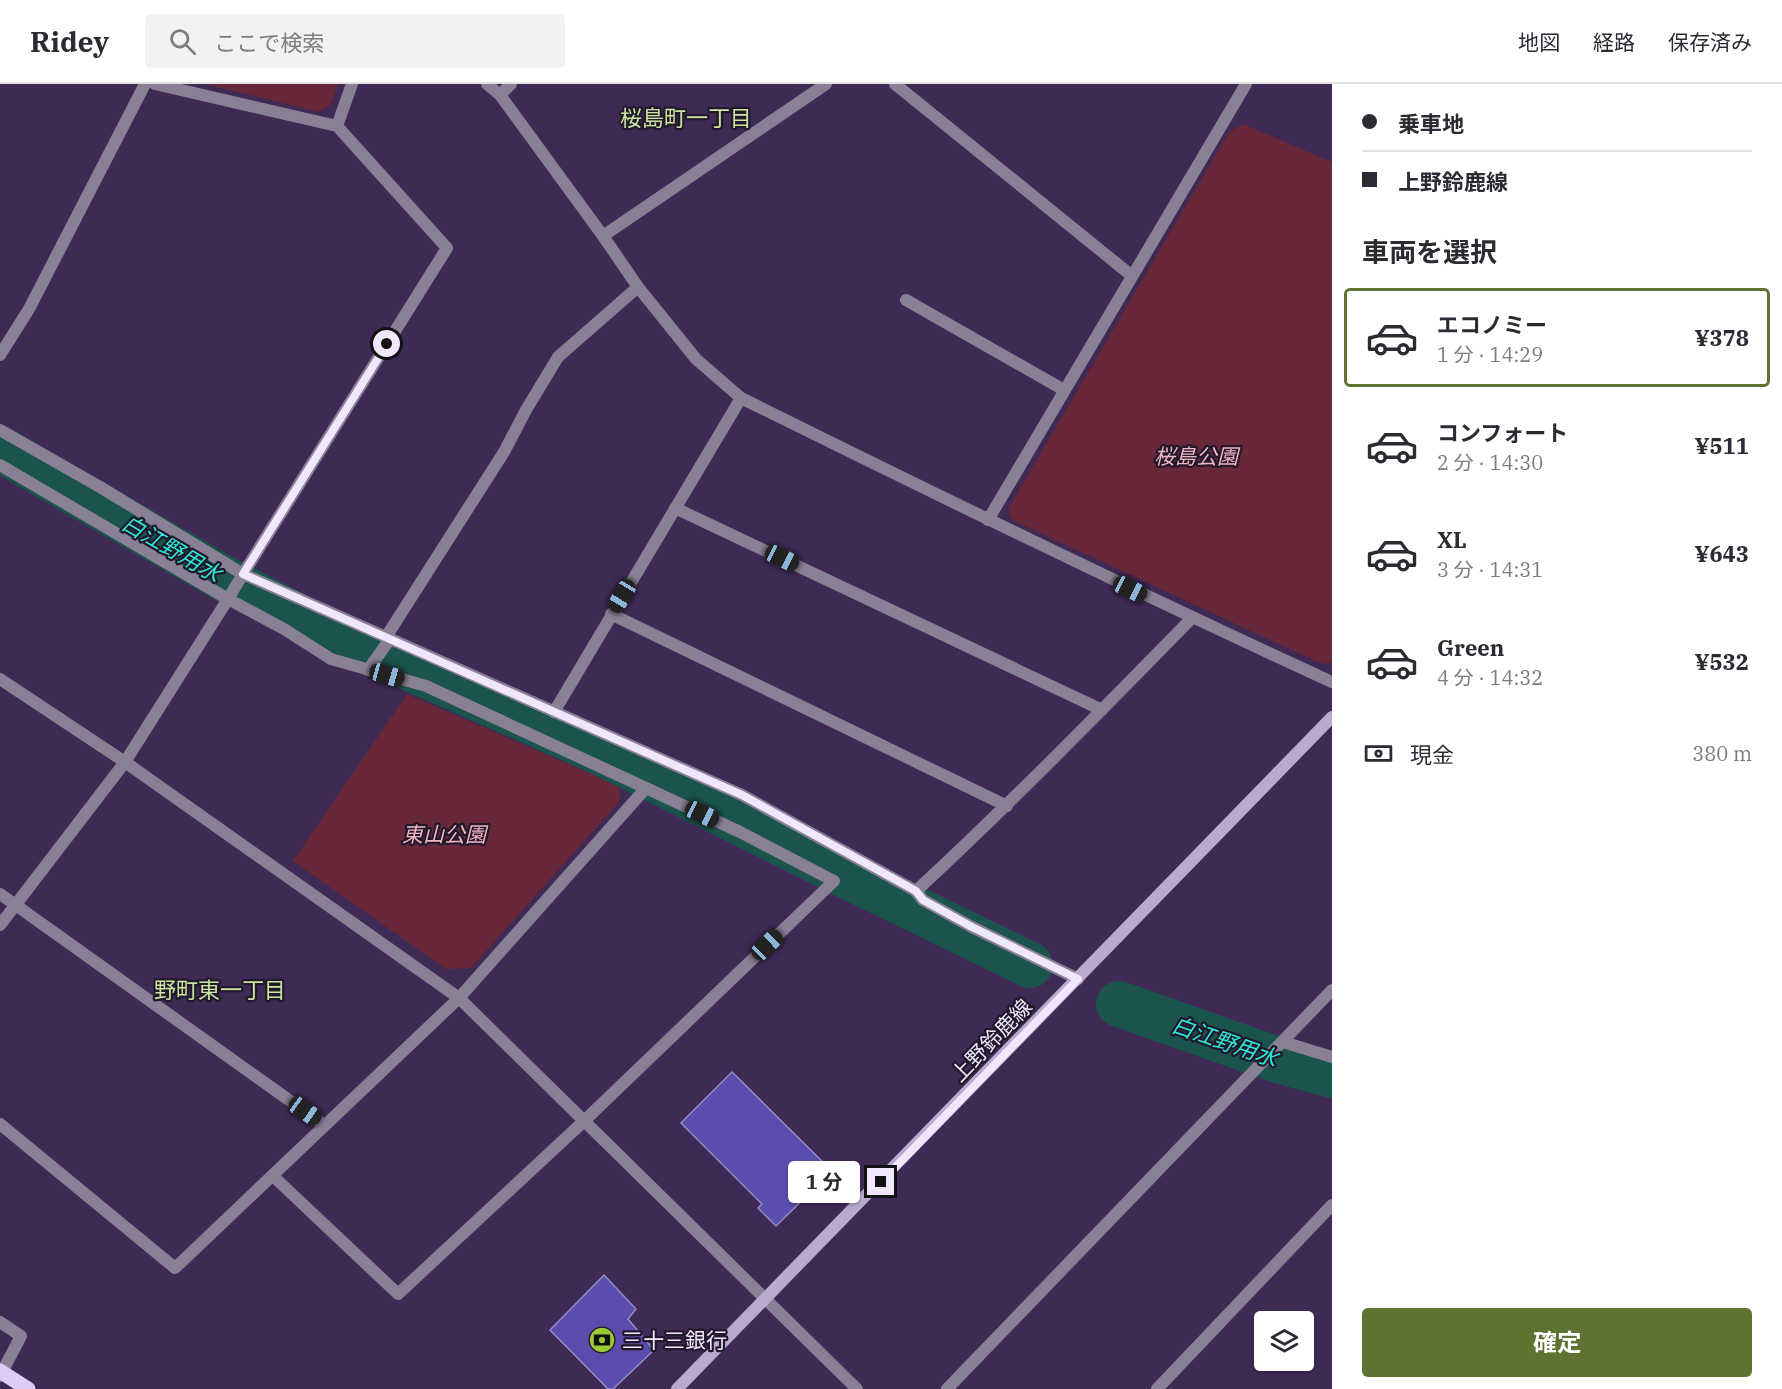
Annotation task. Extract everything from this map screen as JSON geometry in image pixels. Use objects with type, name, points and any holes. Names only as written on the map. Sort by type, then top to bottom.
[{"type":"main road","name":"上野鈴鹿線","points":[[677,1389],[1332,717]]},
{"type":"main road","points":[[1,1373],[28,1389]]},
{"type":"street","points":[[0,355],[29,309],[145,84]]},
{"type":"street","points":[[0,926],[125,762],[447,248],[337,126],[155,84]]},
{"type":"street","points":[[337,126],[352,84]]},
{"type":"street","points":[[487,84],[500,95],[639,287],[696,359],[741,398],[988,520],[1332,682]]},
{"type":"street","points":[[500,95],[511,84]]},
{"type":"street","points":[[603,236],[826,84]]},
{"type":"street","points":[[895,84],[1132,276]]},
{"type":"street","points":[[988,520],[1245,84]]},
{"type":"street","points":[[371,666],[504,452],[558,357],[639,287]]},
{"type":"street","points":[[906,300],[1064,390]]},
{"type":"street","points":[[554,712],[741,398]]},
{"type":"street","points":[[0,430],[100,488],[242,576],[742,795],[916,891],[923,900],[972,927],[1078,979]]},
{"type":"street","points":[[0,465],[230,597],[331,659],[371,666],[426,686],[740,832],[834,881],[584,1122],[398,1294],[273,1176]]},
{"type":"street","points":[[675,508],[1102,710]]},
{"type":"street","points":[[611,614],[1007,806]]},
{"type":"street","points":[[916,891],[1007,806],[1192,618]]},
{"type":"street","points":[[0,679],[125,762],[459,998],[857,1389]]},
{"type":"street","points":[[0,1124],[176,1268],[459,998],[646,788]]},
{"type":"street","points":[[0,894],[324,1125]]},
{"type":"street","points":[[947,1389],[1332,990]]},
{"type":"street","points":[[1279,1046],[1332,1057]]},
{"type":"street","points":[[1157,1389],[1332,1205]]},
{"type":"street","points":[[0,1322],[21,1336],[1,1373]]},
{"type":"green space","points":[[205,84],[338,84],[331,104],[319,112]]},
{"type":"green space","name":"桜島公園","points":[[1243,124],[1332,162],[1332,662],[1322,664],[1012,520],[1008,509],[1229,132]]},
{"type":"green space","name":"東山公園","points":[[407,694],[619,786],[620,801],[471,968],[446,969],[293,861]]},
{"type":"building","points":[[732,1072],[832,1171],[776,1226],[758,1208],[762,1204],[681,1123]]},
{"type":"building","name":"三十三銀行","points":[[604,1275],[636,1309],[628,1319],[654,1350],[613,1389],[608,1389],[550,1330]]},
{"type":"waterway","name":"白江野用水","points":[[0,449],[223,578],[326,631],[602,753],[1030,965]]},
{"type":"waterway","name":"白江野用水","points":[[1119,1004],[1278,1060],[1332,1075]]},
{"type":"place","name":"三十三銀行","points":[[602,1340]]},
{"type":"district","name":"桜島町一丁目","points":[[686,117]]},
{"type":"district","name":"野町東一丁目","points":[[220,989]]},
{"type":"route","points":[[387,344],[243,574],[742,795],[916,891],[923,900],[972,927],[1078,979],[881,1182]]}]
